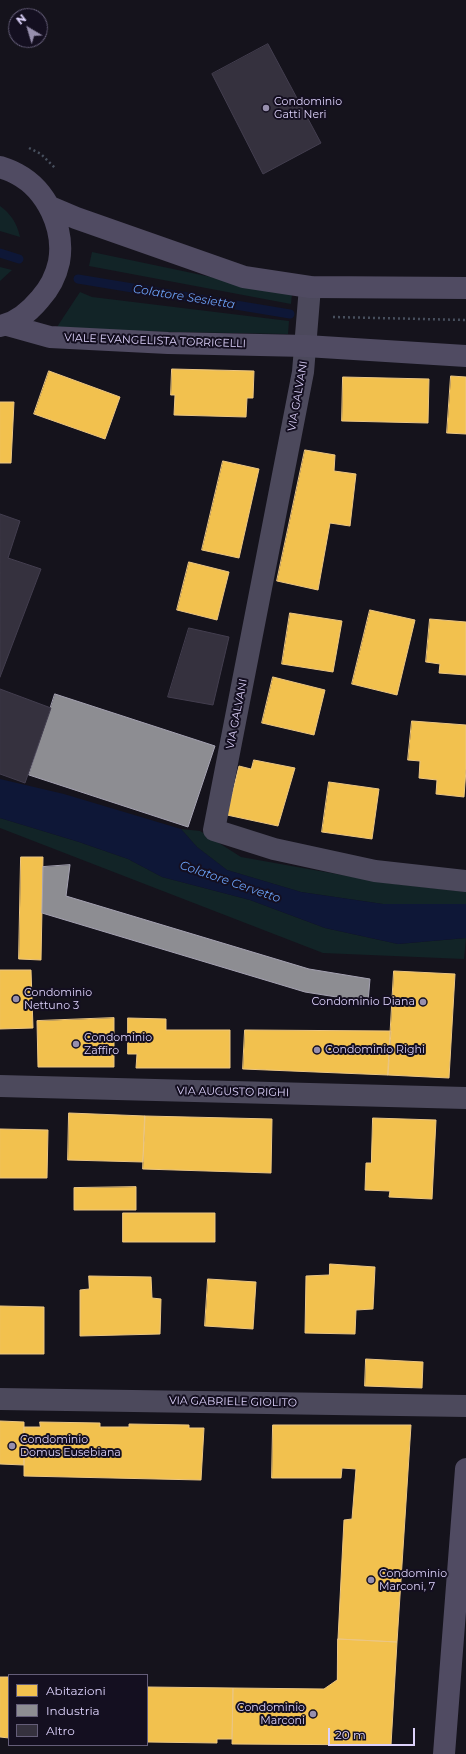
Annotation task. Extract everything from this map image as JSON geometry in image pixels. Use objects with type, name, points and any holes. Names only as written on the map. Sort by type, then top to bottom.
[{"type":"street","points":[[0,167],[17,174],[36,188],[50,207],[59,234],[59,262],[49,288],[31,310],[3,325]]},
{"type":"street","points":[[50,207],[76,218],[244,277],[310,287],[466,288]]},
{"type":"street","points":[[306,346],[310,287]]},
{"type":"street","name":"VIALE EVANGELISTA TORRICELLI","points":[[3,325],[50,337],[168,343],[306,346],[466,356]]},
{"type":"street","name":"VIA GALVANI","points":[[306,346],[303,372],[214,830],[274,849],[375,871],[466,881]]},
{"type":"street","name":"VIA AUGUSTO RIGHI","points":[[0,1086],[466,1098]]},
{"type":"street","name":"VIA GABRIELE GIOLITO","points":[[0,1399],[466,1406]]},
{"type":"street","points":[[444,1754],[466,1468]]},
{"type":"path","points":[[308,316],[466,320]]},
{"type":"shaded area","points":[[0,206],[13,219],[20,237],[0,231]]},
{"type":"shaded area","points":[[92,252],[292,294],[291,304],[89,266]]},
{"type":"shaded area","points":[[0,267],[12,270],[0,281]]},
{"type":"shaded area","points":[[80,292],[92,297],[289,321],[288,334],[55,330]]},
{"type":"shaded area","points":[[0,818],[79,842],[128,859],[162,877],[250,900],[325,928],[398,944],[466,938],[464,959],[323,953],[0,828]]},
{"type":"shaded area","points":[[181,829],[200,831],[241,857],[387,883],[466,892],[466,904],[383,904],[301,892],[227,870],[197,847]]},
{"type":"water","name":"Colatore Cervetto","points":[[0,779],[64,794],[181,829],[197,847],[227,870],[301,892],[383,904],[466,904],[466,938],[398,944],[325,928],[250,900],[162,877],[128,859],[79,842],[0,818]]},
{"type":"building: Abitazioni","points":[[172,369],[254,371],[253,398],[247,398],[246,417],[174,415],[175,395],[171,395]]},
{"type":"building: Abitazioni","points":[[49,371],[120,397],[105,439],[34,414]]},
{"type":"building: Abitazioni","points":[[451,376],[466,377],[466,434],[447,433]]},
{"type":"building: Abitazioni","points":[[343,377],[429,379],[428,423],[342,421]]},
{"type":"building: Abitazioni","points":[[0,402],[14,402],[11,463],[0,463]]},
{"type":"building: Abitazioni","points":[[305,450],[335,455],[334,471],[356,474],[350,526],[330,523],[318,590],[277,581]]},
{"type":"building: Abitazioni","points":[[223,461],[259,469],[239,558],[202,550]]},
{"type":"building: Abitazioni","points":[[189,562],[229,572],[217,620],[177,610]]},
{"type":"building: Abitazioni","points":[[370,610],[415,620],[397,695],[352,684]]},
{"type":"building: Abitazioni","points":[[290,613],[342,621],[333,672],[282,664]]},
{"type":"building: Abitazioni","points":[[430,619],[466,622],[466,675],[439,673],[440,664],[426,662]]},
{"type":"building: Abitazioni","points":[[273,677],[325,690],[314,735],[262,723]]},
{"type":"building: Abitazioni","points":[[412,721],[466,725],[466,769],[464,797],[436,794],[437,780],[419,778],[420,761],[408,760]]},
{"type":"building: Abitazioni","points":[[254,760],[295,768],[278,826],[227,815],[239,766],[251,769]]},
{"type":"building: Abitazioni","points":[[329,782],[379,789],[372,839],[322,832]]},
{"type":"building: Abitazioni","points":[[21,857],[43,857],[41,960],[19,959]]},
{"type":"building: Abitazioni","name":"Condominio Nettuno 3","points":[[0,970],[31,970],[33,1028],[0,1029]]},
{"type":"building: Abitazioni","name":"Condominio Diana","points":[[394,971],[455,974],[449,1078],[388,1075]]},
{"type":"building: Abitazioni","name":"Condominio Zaffiro","points":[[114,1018],[114,1067],[38,1067],[37,1021]]},
{"type":"building: Abitazioni","points":[[128,1018],[166,1019],[166,1030],[230,1030],[230,1068],[136,1068],[137,1054],[128,1054]]},
{"type":"building: Abitazioni","name":"Condominio Righi","points":[[245,1030],[391,1031],[388,1075],[243,1069]]},
{"type":"building: Abitazioni","points":[[69,1113],[145,1116],[143,1162],[68,1160]]},
{"type":"building: Abitazioni","points":[[145,1116],[272,1119],[271,1173],[143,1169]]},
{"type":"building: Abitazioni","points":[[373,1118],[436,1120],[432,1199],[389,1197],[390,1191],[365,1190],[366,1163],[371,1163]]},
{"type":"building: Abitazioni","points":[[0,1129],[48,1130],[47,1178],[0,1178]]},
{"type":"building: Abitazioni","points":[[136,1187],[136,1210],[74,1210],[74,1188]]},
{"type":"building: Abitazioni","points":[[123,1213],[215,1213],[215,1242],[123,1242]]},
{"type":"building: Abitazioni","points":[[330,1264],[375,1267],[373,1309],[356,1310],[355,1334],[305,1333],[306,1276],[329,1275]]},
{"type":"building: Abitazioni","points":[[89,1276],[151,1277],[152,1298],[161,1299],[160,1334],[80,1336],[80,1290],[89,1289]]},
{"type":"building: Abitazioni","points":[[208,1279],[256,1282],[253,1329],[205,1326]]},
{"type":"building: Abitazioni","points":[[0,1306],[44,1307],[44,1354],[0,1354]]},
{"type":"building: Abitazioni","points":[[366,1359],[423,1362],[422,1388],[365,1386]]},
{"type":"building: Abitazioni","name":"Condominio Domus Eusebiana","points":[[0,1421],[24,1422],[24,1465],[0,1464]]},
{"type":"building: Abitazioni","points":[[40,1422],[100,1423],[100,1427],[129,1427],[129,1424],[189,1425],[189,1428],[204,1428],[201,1480],[24,1476],[24,1427],[40,1427]]},
{"type":"building: Abitazioni","name":"Condominio Marconi, 7","points":[[273,1425],[411,1425],[397,1642],[338,1639],[344,1520],[352,1519],[356,1469],[342,1468],[341,1478],[272,1478]]},
{"type":"building: Abitazioni","name":"Condominio Marconi","points":[[338,1639],[397,1642],[391,1745],[232,1744],[233,1688],[324,1689],[337,1680]]},
{"type":"building: Abitazioni","points":[[0,1677],[8,1677],[8,1738],[0,1737]]},
{"type":"building: Abitazioni","points":[[148,1687],[233,1688],[232,1739],[217,1739],[217,1743],[148,1742]]},
{"type":"building: Industria","points":[[55,694],[215,746],[188,827],[29,775]]},
{"type":"building: Industria","points":[[70,865],[66,896],[309,969],[370,979],[368,1002],[305,992],[42,913],[43,867]]},
{"type":"building: Altro","name":"Condominio Gatti Neri","points":[[268,44],[321,143],[263,174],[212,74]]},
{"type":"building: Altro","points":[[0,514],[20,521],[8,558],[41,569],[0,677]]},
{"type":"building: Altro","points":[[189,628],[229,637],[213,705],[168,697]]},
{"type":"building: Altro","points":[[0,689],[51,708],[25,783],[0,774]]},
{"type":"waterway","name":"Colatore Sesietta","points":[[0,253],[19,259]]},
{"type":"waterway","name":"Colatore Sesietta","points":[[78,279],[290,314]]},
{"type":"place","name":"Condominio Gatti Neri","points":[[266,108]]},
{"type":"place","name":"Condominio Nettuno 3","points":[[16,999]]},
{"type":"place","name":"Condominio Diana","points":[[423,1002]]},
{"type":"place","name":"Condominio Zaffiro","points":[[76,1044]]},
{"type":"place","name":"Condominio Righi","points":[[317,1050]]},
{"type":"place","name":"Condominio Domus Eusebiana","points":[[12,1446]]},
{"type":"place","name":"Condominio Marconi, 7","points":[[371,1580]]},
{"type":"place","name":"Condominio Marconi","points":[[313,1714]]}]
